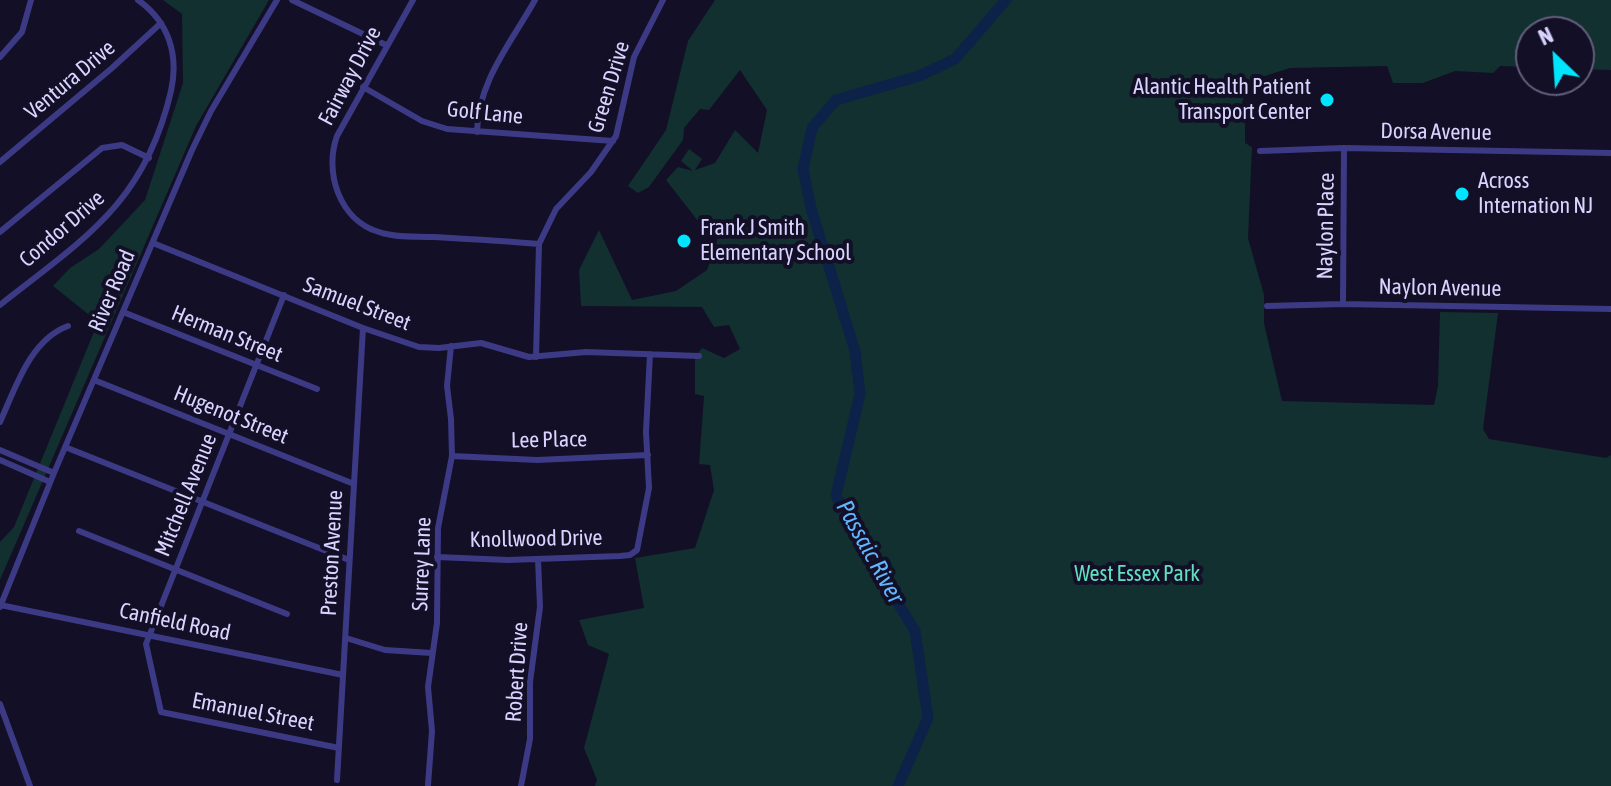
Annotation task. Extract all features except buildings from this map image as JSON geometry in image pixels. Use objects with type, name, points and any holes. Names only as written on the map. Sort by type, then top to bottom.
[{"type":"street","points":[[0,57],[22,32],[31,0]]},
{"type":"street","name":"Condor Drive","points":[[0,305],[106,219],[127,194],[149,158],[162,127],[174,75],[173,50],[155,14],[138,0]]},
{"type":"street","name":"River Road","points":[[0,605],[192,150],[211,111],[277,0]]},
{"type":"street","points":[[292,0],[386,45]]},
{"type":"street","name":"Fairway Drive","points":[[413,0],[337,136],[331,161],[336,191],[356,219],[370,229],[386,234],[539,244]]},
{"type":"street","points":[[477,132],[477,111],[485,85],[535,0]]},
{"type":"street","name":"Green Drive","points":[[536,357],[539,244],[556,209],[591,172],[613,141],[621,119],[634,57],[663,0]]},
{"type":"street","name":"Ventura Drive","points":[[0,162],[161,23]]},
{"type":"street","name":"Golf Lane","points":[[363,87],[422,121],[447,129],[613,141]]},
{"type":"street","points":[[0,232],[102,148],[122,145],[149,158]]},
{"type":"street","name":"Dorsa Avenue","points":[[1260,151],[1344,148],[1611,153]]},
{"type":"street","name":"Naylon Place","points":[[1343,304],[1344,148]]},
{"type":"street","name":"Samuel Street","points":[[153,243],[363,328],[419,347],[481,343],[536,357],[586,352],[699,356]]},
{"type":"street","name":"Mitchell Avenue","points":[[161,712],[146,644],[284,295]]},
{"type":"street","name":"Naylon Avenue","points":[[1267,306],[1343,304],[1611,309]]},
{"type":"street","name":"Herman Street","points":[[123,312],[317,389]]},
{"type":"street","points":[[0,422],[30,359],[53,332],[68,326]]},
{"type":"street","name":"Preston Avenue","points":[[337,780],[363,328]]},
{"type":"street","name":"Surrey Lane","points":[[428,785],[432,731],[428,687],[437,623],[438,528],[452,456],[447,386],[451,346]]},
{"type":"street","points":[[648,455],[646,410],[650,354]]},
{"type":"street","name":"Hugenot Street","points":[[94,380],[354,484]]},
{"type":"street","points":[[65,447],[349,560]]},
{"type":"street","points":[[0,450],[54,473]]},
{"type":"street","name":"Lee Place","points":[[452,456],[537,460],[648,455]]},
{"type":"street","name":"Knollwood Drive","points":[[437,557],[538,559],[620,556],[634,552],[648,505],[648,455]]},
{"type":"street","points":[[0,460],[50,482]]},
{"type":"street","points":[[79,531],[287,614]]},
{"type":"street","name":"Robert Drive","points":[[521,786],[530,739],[530,682],[538,637],[538,559]]},
{"type":"street","name":"Canfield Road","points":[[0,605],[343,675]]},
{"type":"street","points":[[346,638],[385,650],[432,653]]},
{"type":"street","points":[[0,704],[30,786]]},
{"type":"street","name":"Emanuel Street","points":[[161,712],[339,748]]},
{"type":"green space","points":[[163,0],[269,0],[196,126],[0,580],[0,542],[14,527],[98,322],[53,286],[70,268],[99,249],[145,200],[183,83],[182,14]]},
{"type":"green space","name":"West Essex Park","points":[[715,0],[1611,0],[1611,70],[1595,70],[1595,16],[1515,16],[1515,66],[1500,66],[1493,73],[1455,71],[1423,83],[1393,83],[1387,66],[1290,68],[1249,81],[1242,103],[1245,108],[1245,143],[1252,147],[1248,238],[1264,295],[1264,323],[1282,401],[1434,405],[1438,386],[1440,312],[1498,313],[1483,429],[1489,439],[1606,458],[1611,455],[1611,786],[595,786],[597,780],[584,748],[609,654],[588,645],[579,620],[644,608],[635,558],[695,548],[714,490],[710,465],[699,464],[704,396],[695,394],[695,357],[702,348],[724,358],[740,349],[729,325],[714,327],[702,307],[581,306],[579,270],[599,230],[632,300],[676,291],[707,270],[720,231],[698,221],[666,180],[678,167],[693,171],[681,161],[689,149],[702,159],[695,170],[715,163],[735,130],[758,153],[767,110],[740,70],[709,110],[700,109],[684,128],[683,140],[649,187],[638,193],[628,186],[666,130],[688,41]]},
{"type":"waterway","name":"Passaic River","points":[[898,786],[928,718],[915,631],[847,519],[836,495],[860,394],[855,351],[811,208],[803,169],[812,128],[836,100],[919,76],[955,59],[1006,0]]},
{"type":"place","name":"Alantic Health Patient Transport Center","points":[[1327,100]]},
{"type":"place","name":"Across Internation NJ","points":[[1462,194]]},
{"type":"place","name":"Frank J Smith Elementary School","points":[[684,241]]}]
